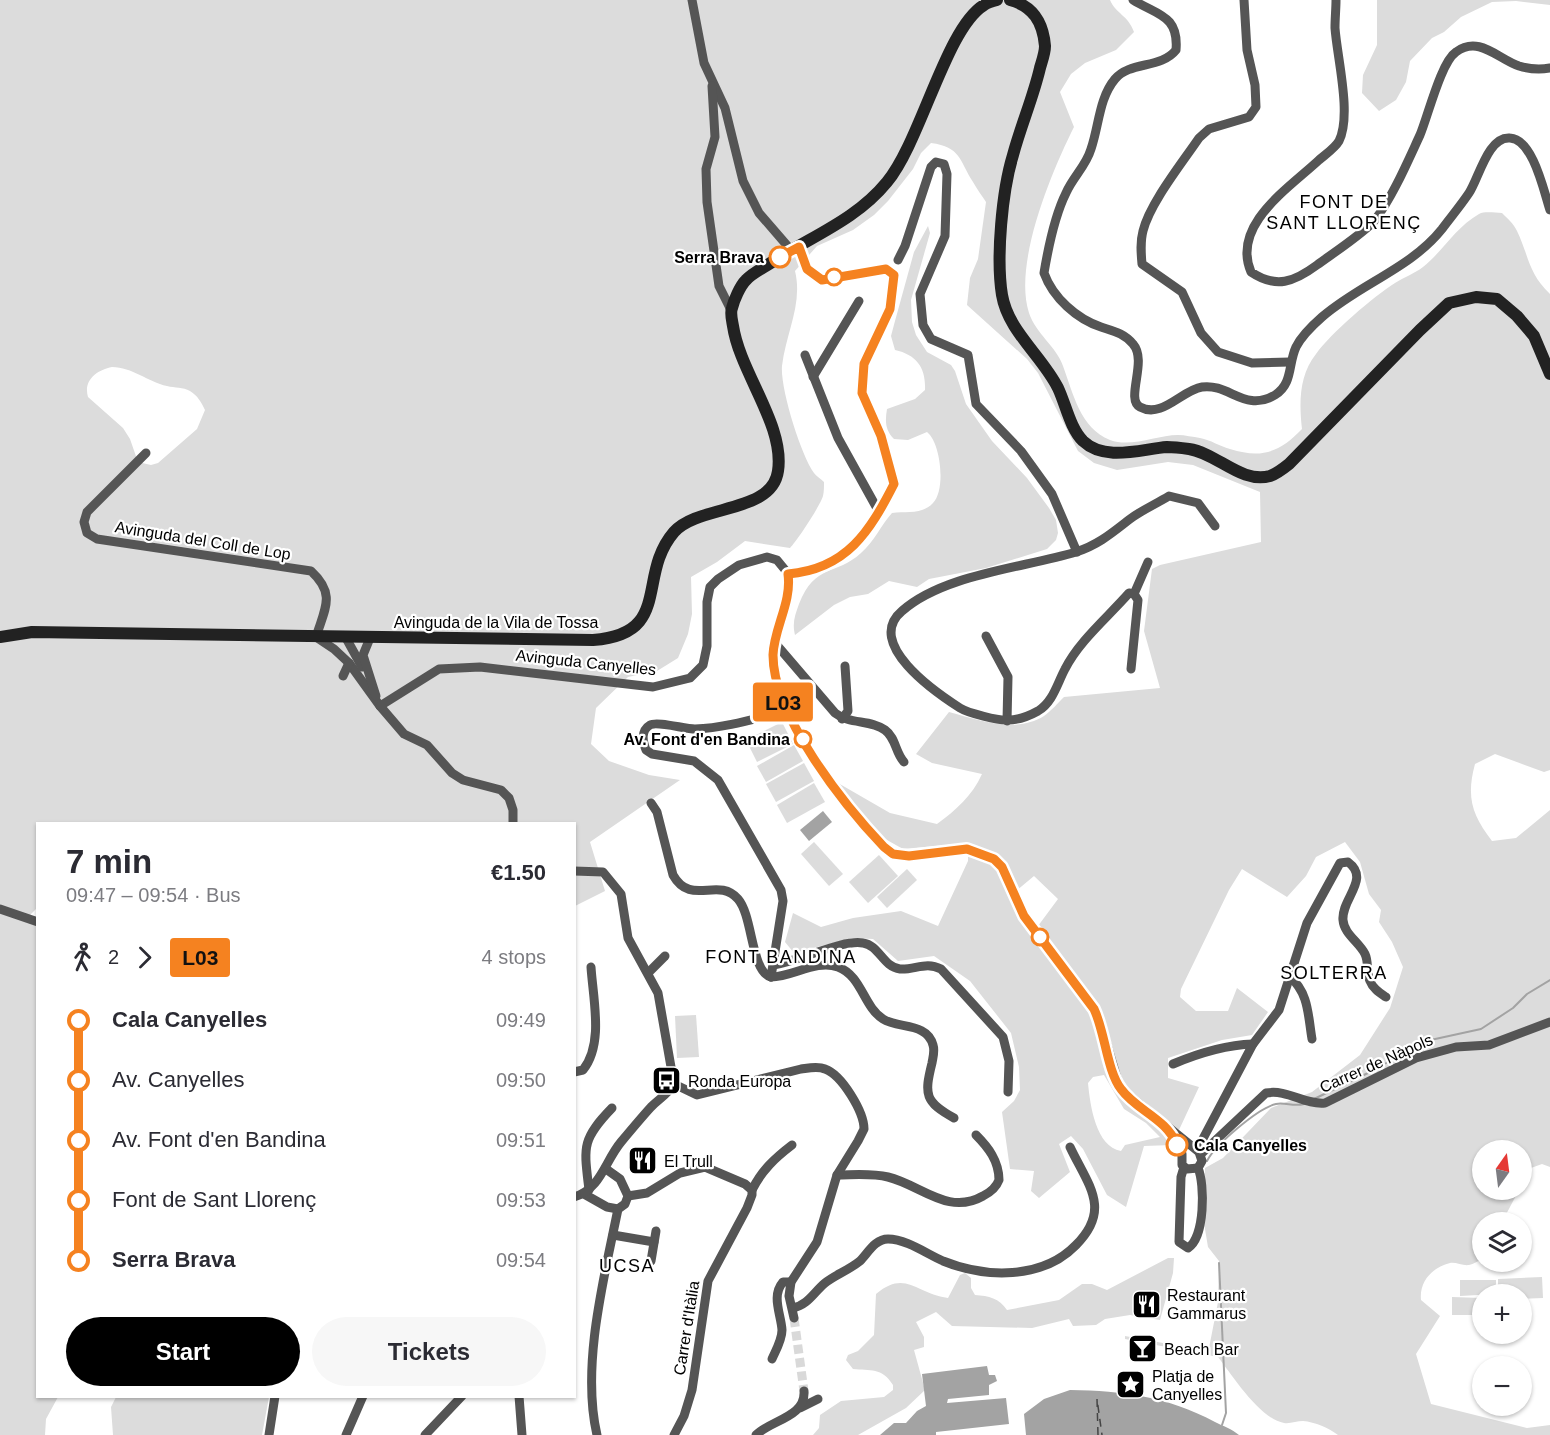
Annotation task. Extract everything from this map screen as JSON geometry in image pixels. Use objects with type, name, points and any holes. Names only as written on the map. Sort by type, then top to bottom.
[{"type":"main road","points":[[731,310],[746,279],[857,213],[885,185],[900,166],[957,40],[969,20],[983,5],[997,0]]},
{"type":"main road","points":[[1013,0],[1021,3],[1041,22],[1045,49],[1032,100],[1012,155],[1005,195],[1000,258],[1002,296],[1013,325],[1041,361],[1083,441],[1098,449],[1130,453],[1168,447],[1193,450],[1246,475],[1270,476],[1290,464],[1449,303],[1476,297],[1497,299],[1517,316],[1534,336],[1550,374]]},
{"type":"main road","name":"Avinguda de la Vila de Tossa","points":[[0,637],[32,632],[346,638],[593,640],[615,638],[636,627],[647,610],[662,550],[675,531],[696,518],[757,499],[772,487],[778,473],[779,447],[736,345],[731,310]]},
{"type":"street","points":[[692,0],[704,63],[725,108],[743,181],[759,213],[795,248],[807,269],[822,280],[901,270],[898,260],[905,246],[931,167],[936,162],[944,164],[947,174],[945,236],[921,294],[923,325],[931,339],[968,355],[975,404],[1021,451],[1052,494],[1077,552]]},
{"type":"street","points":[[1133,0],[1168,19],[1175,28],[1176,50],[1164,60],[1128,70],[1116,77],[1110,86],[1100,111],[1086,162],[1065,194],[1044,273],[1051,288],[1078,317],[1122,334],[1135,347],[1139,354],[1139,370],[1134,396],[1135,403],[1140,407],[1155,409],[1173,402],[1189,390],[1205,386],[1215,387],[1245,400],[1260,401],[1275,395],[1285,386],[1289,378],[1290,362],[1297,345],[1322,317],[1356,291],[1426,248],[1470,192],[1491,149],[1501,139],[1509,137],[1517,139],[1527,150],[1537,169],[1550,210]]},
{"type":"street","points":[[1244,0],[1246,50],[1255,85],[1256,107],[1250,117],[1209,129],[1199,138],[1151,212],[1143,231],[1140,248],[1142,264],[1182,292],[1201,333],[1218,352],[1252,363],[1290,362]]},
{"type":"street","points":[[1336,0],[1335,27],[1344,126],[1338,142],[1273,204],[1250,231],[1247,241],[1247,263],[1251,272],[1270,282],[1284,283],[1305,275],[1373,222],[1384,206],[1420,135],[1445,67],[1454,52],[1465,47],[1478,46],[1492,50],[1518,66],[1537,70],[1550,68]]},
{"type":"street","points":[[712,78],[715,137],[706,169],[707,202],[719,286],[731,310]]},
{"type":"street","points":[[890,272],[890,309],[864,364],[862,393],[881,436],[894,484],[864,535],[846,554],[814,570],[788,574],[789,590],[773,656],[778,689],[786,711],[825,775],[884,847],[893,854],[909,856],[967,849],[994,859],[1002,867],[1024,916],[1094,1009],[1120,1088],[1164,1124],[1197,1151],[1202,1161],[1198,1168],[1191,1170],[1184,1167],[1181,1161],[1182,1154],[1174,1137],[1164,1124]]},
{"type":"street","points":[[813,376],[859,301]]},
{"type":"street","points":[[805,355],[838,438],[879,512]]},
{"type":"street","name":"Avinguda del Coll de Lop","points":[[146,453],[87,512],[84,522],[87,533],[97,539],[311,571],[324,583],[328,597],[316,637]]},
{"type":"street","points":[[1134,594],[1129,593],[1073,656],[1052,697],[1041,709],[1027,716],[1007,721],[962,710],[909,669],[891,639],[892,623],[900,612],[920,597],[943,587],[1077,552],[1100,543],[1132,518],[1169,496],[1198,502],[1215,526]]},
{"type":"street","name":"Avinguda Canyelles","points":[[380,706],[439,669],[480,667],[653,687],[690,678],[703,665],[707,646],[707,602],[710,587],[739,565],[756,558],[767,557],[783,565],[788,574]]},
{"type":"street","points":[[1134,594],[1148,562]]},
{"type":"street","points":[[1131,669],[1138,600],[1134,594]]},
{"type":"street","points":[[986,636],[1008,677],[1007,721]]},
{"type":"street","points":[[316,637],[350,663],[380,706],[404,734],[427,746],[452,773],[463,780],[501,790],[509,798],[513,810],[513,822]]},
{"type":"street","points":[[346,638],[371,682]]},
{"type":"street","points":[[370,638],[363,655],[380,706]]},
{"type":"street","points":[[775,643],[842,719],[882,728],[892,736],[898,755],[904,762]]},
{"type":"street","points":[[343,676],[350,663]]},
{"type":"street","points":[[842,719],[848,711],[845,666]]},
{"type":"street","points":[[771,977],[783,896],[723,786],[710,772],[694,761],[652,754],[646,750],[643,737],[646,728],[655,724],[697,729],[723,726],[786,711]]},
{"type":"street","points":[[651,803],[657,812],[678,884],[685,889],[696,891],[723,890],[737,898],[745,909],[763,973],[771,977],[822,966],[839,967],[849,973],[882,1018],[918,1029],[931,1039],[934,1051],[928,1097],[934,1106],[954,1118]]},
{"type":"street","points":[[1197,1151],[1253,1044],[1279,1010],[1307,923],[1340,863],[1348,862],[1354,866],[1357,879],[1343,911],[1343,923],[1365,955],[1370,981],[1376,990],[1386,997]]},
{"type":"street","points":[[576,871],[603,872],[621,894],[628,938],[658,993],[674,1084],[668,1094],[653,1105],[619,1144],[606,1169],[583,1194]]},
{"type":"street","points":[[0,909],[36,921]]},
{"type":"street","points":[[773,965],[799,960],[849,943],[860,942],[869,944],[894,968],[930,965],[941,969],[1004,1036],[1008,1061],[1008,1092]]},
{"type":"street","points":[[648,973],[665,956]]},
{"type":"street","points":[[576,1072],[583,1070],[589,1063],[595,1037],[591,968]]},
{"type":"street","points":[[1290,977],[1301,986],[1312,1039]]},
{"type":"street","name":"Carrer de Nàpols","points":[[1197,1151],[1266,1093],[1277,1091],[1312,1105],[1325,1103],[1416,1058],[1441,1050],[1489,1045],[1550,1022]]},
{"type":"street","points":[[1173,1064],[1204,1051],[1233,1045],[1253,1044]]},
{"type":"street","points":[[674,1084],[697,1095],[801,1069],[829,1070],[845,1087],[864,1123],[858,1141],[837,1175],[817,1242],[791,1282],[789,1296],[794,1313],[825,1282],[858,1262],[873,1246],[883,1240],[895,1240],[945,1262],[996,1273],[1019,1273],[1063,1257],[1085,1236],[1096,1213],[1094,1196],[1070,1147]]},
{"type":"street","points":[[583,1194],[588,1138],[612,1108]]},
{"type":"street","points":[[837,1175],[885,1176],[944,1202],[974,1200],[993,1190],[999,1180],[994,1159],[988,1147],[976,1135]]},
{"type":"street","name":"Carrer d'Itàlia","points":[[674,1435],[684,1416],[692,1390],[708,1281],[747,1208],[752,1190],[763,1171],[792,1145]]},
{"type":"street","points":[[1182,1154],[1189,1149],[1197,1151]]},
{"type":"street","points":[[628,1196],[647,1193],[680,1173],[705,1167],[745,1184],[752,1190]]},
{"type":"street","points":[[1184,1167],[1181,1177],[1179,1242],[1188,1248],[1195,1242],[1201,1226],[1202,1182],[1198,1168]]},
{"type":"street","points":[[597,1435],[593,1403],[594,1350],[600,1295],[618,1209],[625,1204],[628,1196],[620,1179],[606,1169]]},
{"type":"street","points":[[583,1194],[607,1207],[618,1209]]},
{"type":"street","points":[[651,1261],[656,1231]]},
{"type":"street","points":[[613,1235],[654,1242]]},
{"type":"street","points":[[772,1359],[781,1334],[777,1303],[779,1288],[783,1282],[791,1282]]},
{"type":"street","points":[[800,1408],[804,1401],[804,1391]]},
{"type":"street","points":[[269,1435],[275,1398]]},
{"type":"street","points":[[346,1435],[362,1398]]},
{"type":"street","points":[[425,1435],[460,1398]]},
{"type":"street","points":[[519,1398],[522,1435]]},
{"type":"street","points":[[756,1435],[767,1426],[818,1399]]},
{"type":"shaded area","points":[[0,0],[1110,0],[1115,9],[1129,22],[1134,32],[1116,50],[1085,63],[1071,74],[1060,92],[1074,127],[1045,193],[1037,219],[1030,245],[1025,293],[1032,320],[1060,359],[1079,409],[1091,427],[1110,440],[1118,442],[1127,443],[1181,435],[1204,439],[1241,452],[1261,453],[1278,448],[1302,429],[1301,399],[1306,371],[1316,354],[1342,326],[1386,289],[1423,267],[1463,226],[1479,214],[1502,213],[1516,228],[1537,279],[1550,294],[1550,770],[1544,772],[1495,754],[1475,764],[1471,796],[1475,814],[1492,841],[1516,838],[1550,810],[1550,1167],[1542,1164],[1532,1168],[1532,1140],[1472,1140],[1472,1200],[1514,1200],[1507,1212],[1472,1212],[1472,1264],[1444,1265],[1428,1276],[1422,1287],[1421,1300],[1440,1316],[1416,1354],[1431,1404],[1527,1428],[1550,1425],[1550,1435],[1338,1435],[1326,1428],[1303,1421],[1284,1423],[1275,1420],[1256,1405],[1218,1357],[1125,1339],[1125,1336],[1190,1348],[1209,1348],[1218,1302],[1219,1261],[1208,1247],[1205,1229],[1205,1168],[1223,1158],[1271,1108],[1312,1092],[1360,1055],[1390,1008],[1403,967],[1392,942],[1379,922],[1381,910],[1369,894],[1360,862],[1345,842],[1316,857],[1306,876],[1287,897],[1242,869],[1229,890],[1181,989],[1180,997],[1196,1011],[1228,1011],[1237,988],[1268,1012],[1252,1035],[1222,1040],[1168,1058],[1168,1078],[1199,1087],[1172,1145],[1144,1146],[1126,1207],[1107,1195],[1083,1149],[1071,1136],[1059,1144],[1070,1172],[1039,1198],[1031,1191],[1034,1171],[1010,1169],[1002,1112],[1014,1101],[1020,1090],[1019,1067],[1011,1033],[970,981],[934,956],[898,961],[873,939],[852,938],[794,953],[785,942],[793,913],[821,927],[853,918],[901,911],[938,926],[968,861],[968,843],[903,849],[878,835],[838,783],[890,813],[937,824],[963,802],[982,774],[932,763],[916,754],[949,712],[997,724],[1021,724],[1044,716],[1064,697],[1160,688],[1144,631],[1152,569],[1160,565],[1261,542],[1260,492],[1193,465],[1168,462],[1117,470],[1094,463],[1078,451],[1038,373],[1027,359],[967,305],[970,278],[978,259],[986,202],[954,151],[931,143],[921,153],[913,169],[888,201],[874,215],[853,230],[817,246],[795,271],[797,295],[784,354],[782,376],[792,421],[803,452],[814,473],[824,482],[823,496],[813,515],[790,548],[745,541],[717,562],[691,577],[692,614],[688,634],[678,658],[657,671],[628,677],[596,708],[591,744],[609,761],[649,775],[680,780],[590,842],[605,891],[576,906],[576,822],[36,822],[36,909],[29,916],[36,919],[36,1398],[57,1398],[46,1419],[45,1435],[0,1435]],"holes":[[[112,367],[126,369],[160,384],[182,388],[193,393],[205,410],[197,429],[158,463],[151,465],[138,462],[130,439],[123,428],[88,397],[89,381],[96,373]],[[1034,876],[1058,899],[1038,926],[1016,891]],[[1104,1075],[1124,1109],[1146,1123],[1160,1137],[1125,1145],[1121,1151],[1112,1148],[1100,1134],[1090,1102],[1088,1083],[1093,1077]]]},
{"type":"shaded area","points":[[1377,0],[1550,0],[1550,5],[1516,1],[1492,2],[1461,17],[1444,32],[1432,38],[1410,61],[1406,82],[1396,100],[1379,111],[1362,93],[1363,75],[1377,45]]},
{"type":"shaded area","points":[[928,226],[930,233],[911,300],[912,322],[916,335],[927,352],[951,365],[966,404],[992,441],[1027,478],[1049,508],[1056,520],[1058,533],[1056,540],[1047,549],[986,568],[929,579],[917,587],[889,581],[868,594],[850,597],[834,605],[795,635],[796,612],[805,591],[812,582],[861,553],[892,513],[914,512],[929,507],[937,497],[940,488],[940,467],[932,438],[927,432],[908,440],[894,439],[887,429],[886,421],[887,409],[915,399],[925,390],[924,375],[919,364],[909,355],[895,350],[891,336],[914,252]]},
{"type":"shaded area","points":[[782,722],[793,744],[757,762],[746,740]]},
{"type":"shaded area","points":[[794,745],[803,761],[766,782],[757,766]]},
{"type":"shaded area","points":[[804,763],[814,781],[776,802],[766,784]]},
{"type":"shaded area","points":[[814,783],[825,802],[787,823],[777,805]]},
{"type":"shaded area","points":[[823,811],[832,822],[809,841],[800,830]]},
{"type":"shaded area","points":[[814,842],[843,874],[829,886],[801,854]]},
{"type":"shaded area","points":[[879,855],[898,876],[868,903],[849,882]]},
{"type":"shaded area","points":[[907,869],[917,880],[887,908],[877,897]]},
{"type":"shaded area","points":[[696,1015],[699,1057],[677,1058],[675,1016]]},
{"type":"shaded area","points":[[1168,1258],[1174,1258],[1173,1273],[1160,1320],[1130,1315],[1105,1319],[1096,1325],[1073,1326],[1069,1319],[1032,1328],[952,1326],[936,1312],[916,1322],[924,1337],[924,1347],[914,1350],[925,1390],[906,1408],[858,1435],[813,1435],[819,1428],[820,1415],[841,1401],[884,1397],[893,1390],[893,1385],[884,1375],[875,1371],[853,1369],[846,1360],[848,1355],[858,1351],[874,1335],[876,1294],[886,1287],[904,1283],[948,1298],[960,1275],[965,1273],[971,1278],[971,1288],[975,1295],[993,1298],[1007,1310],[1059,1300],[1082,1284],[1092,1284],[1107,1290]]},
{"type":"shaded area","points":[[1542,1277],[1543,1298],[1532,1298],[1532,1284],[1498,1284],[1498,1279]]},
{"type":"shaded area","points":[[1460,1280],[1496,1280],[1496,1284],[1472,1284],[1472,1295],[1460,1296]]},
{"type":"shaded area","points":[[1452,1297],[1472,1298],[1472,1315],[1452,1315]]},
{"type":"shaded area","points":[[987,1366],[989,1375],[995,1375],[997,1381],[989,1385],[989,1395],[948,1399],[947,1403],[1006,1398],[1009,1424],[936,1432],[936,1435],[880,1435],[894,1423],[906,1423],[917,1411],[926,1406],[922,1374]]},
{"type":"shaded area","points":[[1070,1390],[1127,1394],[1162,1401],[1197,1413],[1239,1435],[1026,1435],[1024,1414],[1044,1399]]},
{"type":"shaded area","points":[[115,1398],[269,1398],[262,1435],[113,1435],[111,1407]]},
{"type":"building","name":"Restaurant Gammarus","points":[[1135,1296],[1160,1302],[1157,1312],[1133,1306]]},
{"type":"waterway","points":[[1314,1099],[1426,1041],[1481,1029],[1513,1008],[1527,994],[1550,980]]},
{"type":"waterway","points":[[1207,1161],[1228,1137],[1259,1112],[1276,1104],[1304,1104]]},
{"type":"waterway","points":[[1219,1263],[1226,1413],[1222,1425]]},
{"type":"ferry route","points":[[1098,1435],[1097,1399],[1102,1435]]},
{"type":"tunnel","points":[[794,1318],[804,1391]]},
{"type":"bus line","name":"L03","points":[[780,257],[799,247],[807,269],[822,280],[875,269],[886,269],[894,275],[890,309],[864,364],[862,393],[881,436],[894,484],[864,535],[846,554],[814,570],[788,574],[789,590],[775,639],[773,656],[778,689],[786,711],[825,775],[876,839],[893,854],[909,856],[967,849],[981,852],[994,859],[1002,867],[1024,916],[1094,1009],[1120,1088],[1128,1097],[1164,1124],[1177,1145]]},
{"type":"place","name":"Serra Brava","points":[[780,257]]},
{"type":"place","name":"Av. Font d'en Bandina","points":[[803,739]]},
{"type":"place","name":"Ronda Europa","points":[[667,1081]]},
{"type":"place","name":"Cala Canyelles","points":[[1177,1145]]},
{"type":"place","name":"El Trull","points":[[643,1161]]},
{"type":"place","name":"Restaurant Gammarus","points":[[1146,1304]]},
{"type":"place","name":"Beach Bar","points":[[1143,1349]]},
{"type":"place","name":"Platja de Canyelles","points":[[1131,1385]]},
{"type":"district","name":"FONT DE SANT LLORENÇ","points":[[1344,212]]},
{"type":"district","name":"FONT BANDINA","points":[[781,957]]},
{"type":"district","name":"SOLTERRA","points":[[1334,973]]},
{"type":"district","name":"UCSA","points":[[627,1266]]}]
